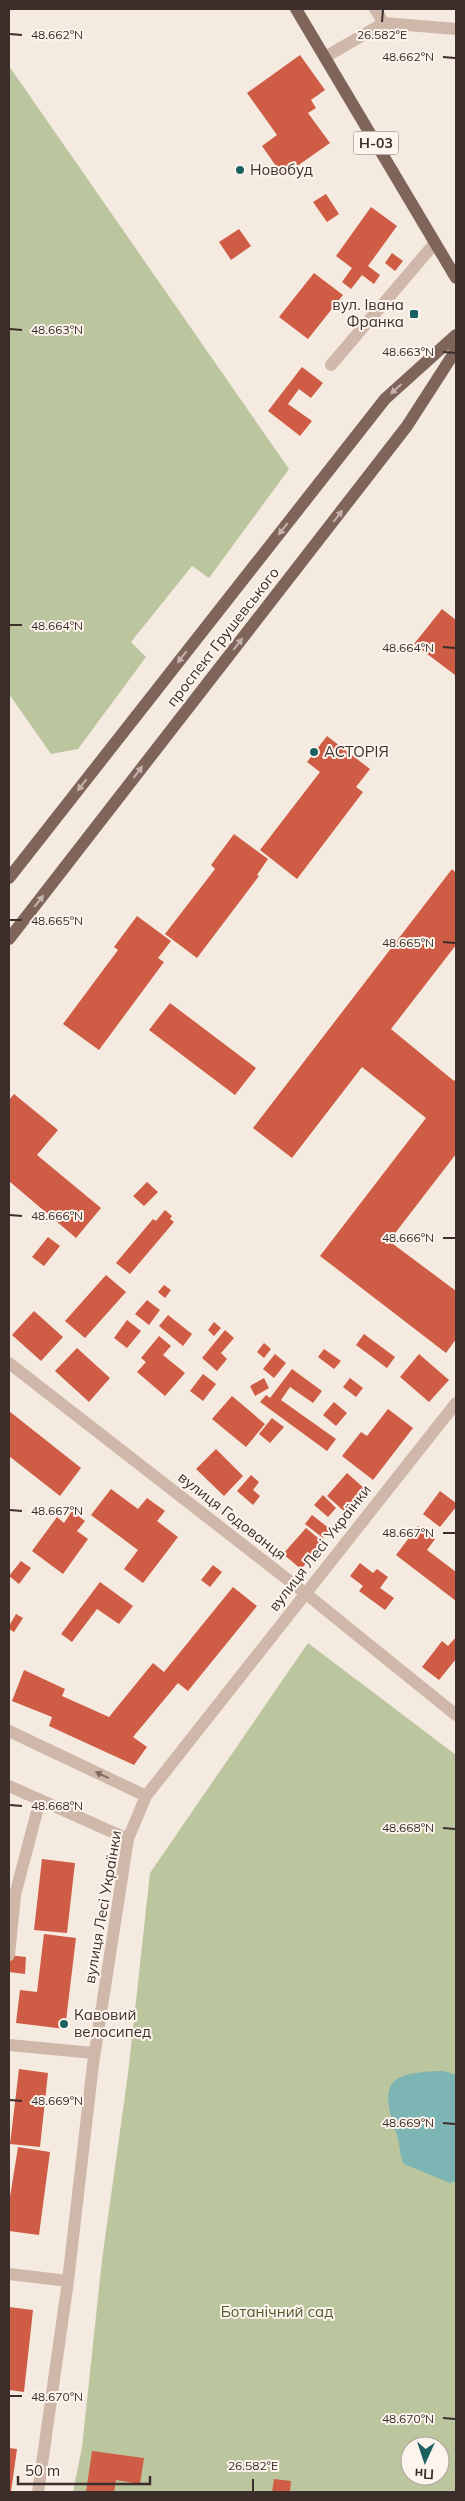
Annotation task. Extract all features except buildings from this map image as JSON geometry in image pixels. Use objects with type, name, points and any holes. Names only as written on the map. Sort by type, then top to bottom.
[{"type":"main road","name":"Н-03","points":[[296,9],[456,278]]},
{"type":"main road","name":"проспект Грушевського","points":[[9,878],[385,399],[456,335]]},
{"type":"main road","name":"проспект Грушевського","points":[[9,939],[407,426],[456,350]]},
{"type":"street","points":[[375,9],[384,24]]},
{"type":"street","points":[[325,57],[384,24],[456,29]]},
{"type":"street","points":[[331,365],[435,243]]},
{"type":"street","name":"вулиця Годованця","points":[[9,1363],[305,1593],[456,1716]]},
{"type":"street","name":"вулиця Лесі Українки","points":[[38,2492],[68,2281],[94,2054],[128,1839],[146,1796],[456,1403]]},
{"type":"street","points":[[9,1731],[146,1796]]},
{"type":"street","points":[[9,1786],[128,1839]]},
{"type":"street","points":[[9,1955],[12,1896],[40,1800]]},
{"type":"street","points":[[9,2045],[94,2054]]},
{"type":"street","points":[[9,2274],[68,2281]]},
{"type":"green space","points":[[9,66],[289,469],[209,578],[192,566],[131,642],[146,657],[78,749],[51,754],[9,694]]},
{"type":"green space","name":"Ботанічний сад","points":[[308,1643],[456,1755],[456,2492],[73,2492],[82,2447],[102,2260],[128,2074],[150,1873]]},
{"type":"water","points":[[444,2071],[456,2075],[456,2181],[450,2183],[404,2164],[391,2117],[389,2102],[389,2091],[393,2083],[400,2077],[425,2072]]},
{"type":"place","name":"Новобуд","points":[[240,170]]},
{"type":"place","name":"вул. Івана Франка","points":[[414,314]]},
{"type":"place","name":"АСТОРІЯ","points":[[314,752]]},
{"type":"place","name":"Кавовий велосипед","points":[[64,2024]]}]
